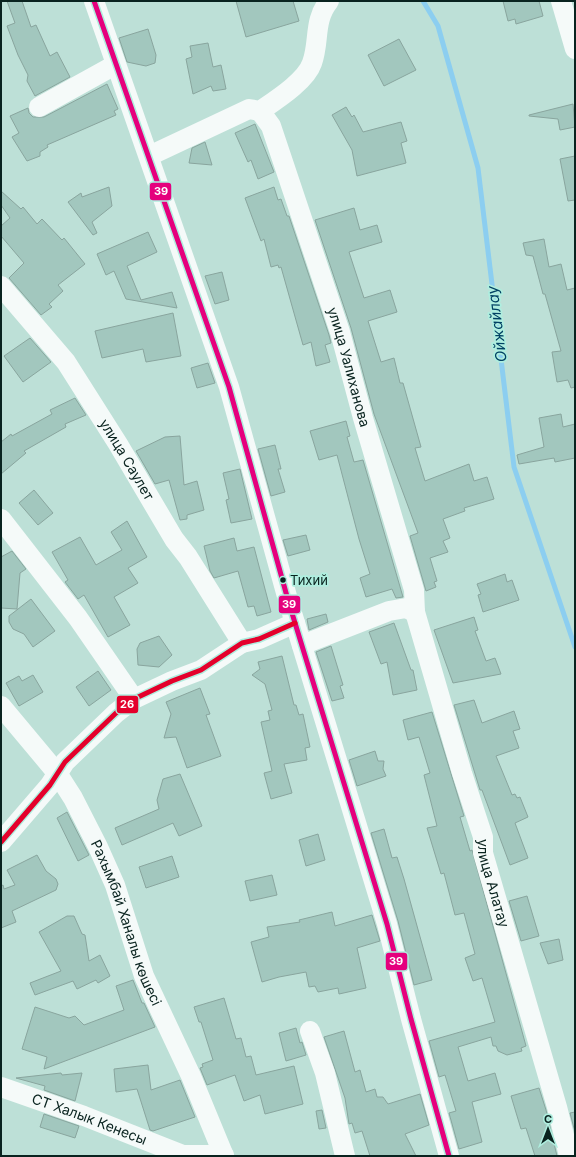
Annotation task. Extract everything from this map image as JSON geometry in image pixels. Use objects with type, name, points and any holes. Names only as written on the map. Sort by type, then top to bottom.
[{"type":"street","points":[[94,1],[115,65],[149,156],[229,387],[295,623],[387,924],[411,1019],[449,1156]]},
{"type":"street","points":[[149,156],[249,109],[266,118],[302,78],[312,64],[317,27],[329,1]]},
{"type":"street","points":[[561,1],[575,49]]},
{"type":"street","points":[[39,107],[115,65]]},
{"type":"street","name":"улица Уалиханова","points":[[266,118],[340,332],[363,418],[412,582],[415,612]]},
{"type":"street","name":"улица Саулет","points":[[1,286],[66,362],[118,444],[174,539],[188,557],[242,643]]},
{"type":"street","points":[[1,519],[78,618],[134,699]]},
{"type":"street","points":[[302,645],[389,611],[406,608],[415,612]]},
{"type":"street","name":"улица Алатау","points":[[415,612],[462,774],[483,837],[483,853],[557,1107],[569,1156]]},
{"type":"street","points":[[1,842],[50,785],[65,762],[102,725],[134,699],[172,681],[201,670],[242,643],[259,639],[295,623]]},
{"type":"street","name":"Рахымбай Ханалы көшесі","points":[[1,706],[57,773],[78,809],[109,870],[144,976],[191,1076],[224,1155]]},
{"type":"street","points":[[310,1031],[325,1073],[345,1156]]},
{"type":"street","name":"СТ Халык Кенесы","points":[[1,1087],[84,1116],[183,1155],[224,1155]]},
{"type":"building","points":[[7,1],[22,1],[31,27],[36,25],[50,56],[57,52],[70,77],[35,96],[27,81],[28,75],[18,55],[7,26],[15,23]]},
{"type":"building","points":[[236,1],[293,1],[299,21],[246,37]]},
{"type":"building","points":[[503,1],[539,1],[543,16],[516,24],[515,19],[508,21]]},
{"type":"building","points":[[148,29],[156,55],[155,63],[146,66],[127,62],[119,38]]},
{"type":"building","points":[[399,39],[416,70],[384,86],[368,55]]},
{"type":"building","points":[[208,43],[213,67],[221,65],[226,89],[213,91],[211,86],[193,94],[186,59],[192,57],[190,46]]},
{"type":"building","points":[[107,84],[118,109],[114,111],[116,115],[47,145],[48,147],[40,152],[40,156],[27,161],[12,137],[19,133],[10,116],[28,108],[29,113],[33,117],[44,117]]},
{"type":"building","points":[[573,104],[575,127],[560,130],[558,119],[529,116],[529,115]]},
{"type":"building","points":[[346,107],[352,117],[354,115],[363,132],[401,122],[407,141],[401,143],[406,163],[357,176],[352,150],[332,115]]},
{"type":"building","points":[[255,124],[274,172],[258,179],[251,160],[248,162],[235,133]]},
{"type":"building","points":[[205,142],[212,165],[189,163],[192,148]]},
{"type":"building","points":[[575,156],[575,200],[568,201],[560,159]]},
{"type":"building","points":[[109,187],[112,206],[92,222],[97,233],[93,235],[68,202],[81,193],[82,197]]},
{"type":"building","points":[[274,187],[278,200],[281,199],[287,216],[289,216],[331,343],[325,345],[330,362],[316,366],[311,342],[303,345],[281,267],[279,268],[278,265],[271,267],[264,239],[261,241],[245,198]]},
{"type":"building","points":[[1,191],[21,209],[23,207],[37,224],[42,219],[62,240],[64,238],[85,264],[58,285],[63,291],[49,304],[52,307],[41,315],[9,278],[24,263],[1,236],[1,226],[10,218],[1,205]]},
{"type":"building","points":[[354,208],[360,230],[377,225],[382,242],[349,252],[364,298],[390,290],[397,312],[368,321],[381,362],[394,358],[400,383],[403,383],[421,447],[415,448],[425,481],[469,464],[474,481],[487,477],[494,499],[464,508],[465,511],[443,519],[450,538],[443,541],[448,552],[430,558],[437,581],[434,582],[436,587],[426,591],[410,536],[418,533],[374,414],[351,328],[315,220]]},
{"type":"building","points":[[148,232],[157,252],[127,266],[141,300],[172,292],[177,308],[126,299],[114,271],[106,275],[97,254]]},
{"type":"building","points":[[544,239],[549,267],[561,264],[567,290],[575,288],[575,387],[571,388],[568,380],[557,382],[552,352],[561,351],[533,256],[526,255],[523,243]]},
{"type":"building","points":[[222,272],[229,300],[215,304],[205,276]]},
{"type":"building","points":[[173,313],[181,356],[146,362],[143,349],[102,358],[95,331]]},
{"type":"building","points":[[30,338],[51,362],[23,382],[4,356]]},
{"type":"building","points":[[208,363],[215,383],[197,388],[191,368]]},
{"type":"building","points":[[75,398],[86,415],[65,424],[66,427],[24,451],[26,453],[1,474],[1,442],[11,434],[12,436],[52,414],[50,410]]},
{"type":"building","points":[[561,414],[563,427],[575,424],[575,458],[555,462],[554,458],[519,464],[517,455],[544,447],[539,418]]},
{"type":"building","points":[[346,421],[350,436],[347,437],[354,462],[363,460],[403,597],[396,598],[392,589],[366,597],[360,578],[370,574],[359,539],[337,455],[319,460],[310,431]]},
{"type":"building","points":[[180,436],[184,485],[197,481],[204,510],[187,515],[187,519],[180,520],[169,480],[155,484],[136,451],[165,437]]},
{"type":"building","points":[[275,445],[281,469],[278,469],[285,492],[271,496],[258,449]]},
{"type":"building","points":[[240,469],[252,519],[231,523],[226,500],[229,499],[223,473]]},
{"type":"building","points":[[34,490],[53,513],[38,525],[19,503]]},
{"type":"building","points":[[127,521],[147,557],[128,568],[138,583],[114,597],[130,625],[108,637],[84,595],[78,599],[65,582],[68,580],[52,552],[80,537],[96,565],[122,550],[111,532]]},
{"type":"building","points":[[306,535],[310,550],[288,556],[283,540]]},
{"type":"building","points":[[234,538],[237,551],[254,547],[271,612],[257,616],[254,606],[248,607],[238,571],[214,578],[210,571],[204,546]]},
{"type":"building","points":[[12,551],[26,569],[20,573],[17,609],[1,608],[1,557]]},
{"type":"building","points":[[505,574],[507,582],[512,580],[519,600],[483,612],[478,595],[481,594],[477,584]]},
{"type":"building","points":[[31,599],[55,631],[33,647],[24,634],[13,629],[9,622],[9,616]]},
{"type":"building","points":[[326,614],[328,622],[309,630],[307,619]]},
{"type":"building","points":[[474,617],[478,630],[475,631],[486,661],[495,658],[501,674],[453,683],[434,630]]},
{"type":"building","points":[[394,623],[411,670],[413,670],[417,690],[393,695],[387,662],[381,664],[369,632]]},
{"type":"building","points":[[159,636],[172,655],[159,667],[138,665],[137,649],[140,643]]},
{"type":"building","points":[[331,646],[343,685],[340,686],[344,698],[332,701],[316,652]]},
{"type":"building","points":[[282,656],[294,705],[296,705],[299,715],[303,714],[310,747],[305,748],[307,760],[284,764],[292,793],[271,799],[264,773],[272,771],[261,722],[270,720],[268,711],[272,710],[265,684],[252,675],[260,669],[258,662]]},
{"type":"building","points":[[98,671],[111,690],[89,706],[76,687]]},
{"type":"building","points":[[33,675],[43,692],[19,706],[6,683],[19,676],[22,681]]},
{"type":"building","points":[[200,688],[210,714],[206,715],[221,756],[187,768],[176,737],[164,738],[171,714],[166,702]]},
{"type":"building","points":[[474,700],[482,723],[514,711],[520,729],[513,731],[519,748],[496,756],[512,795],[515,794],[517,798],[520,797],[528,817],[515,823],[528,858],[510,865],[482,790],[480,790],[454,705]]},
{"type":"building","points":[[432,712],[464,816],[460,817],[470,851],[472,850],[526,1046],[521,1048],[522,1051],[507,1055],[498,1051],[496,1046],[493,1046],[491,1037],[458,1047],[468,1081],[495,1073],[501,1094],[472,1102],[482,1142],[459,1149],[449,1113],[456,1111],[445,1075],[439,1077],[429,1041],[495,1022],[482,978],[473,981],[465,958],[475,954],[464,913],[455,915],[444,873],[441,874],[427,828],[437,826],[424,775],[430,773],[419,737],[408,740],[403,720]]},
{"type":"building","points":[[375,751],[378,761],[384,761],[383,769],[386,776],[357,786],[349,760]]},
{"type":"building","points":[[180,774],[202,826],[179,836],[173,823],[122,845],[115,828],[159,809],[157,800],[163,779]]},
{"type":"building","points":[[67,812],[89,855],[78,861],[57,818]]},
{"type":"building","points":[[384,829],[392,858],[397,857],[404,879],[432,980],[414,985],[398,921],[371,833]]},
{"type":"building","points":[[318,834],[325,860],[306,866],[299,840]]},
{"type":"building","points":[[37,855],[46,871],[56,879],[58,884],[56,890],[12,911],[16,922],[1,928],[1,886],[3,885],[4,889],[15,885],[7,870]]},
{"type":"building","points":[[172,856],[179,877],[146,888],[139,867]]},
{"type":"building","points":[[272,875],[277,895],[250,901],[245,881]]},
{"type":"building","points":[[527,896],[539,936],[521,941],[509,901]]},
{"type":"building","points":[[332,912],[335,926],[372,915],[380,941],[357,948],[366,988],[339,994],[338,988],[318,992],[315,986],[309,987],[306,972],[262,982],[251,942],[269,937],[267,927],[300,922],[299,920]]},
{"type":"building","points":[[67,916],[74,916],[82,934],[85,935],[89,961],[100,955],[110,976],[98,983],[96,980],[77,989],[73,981],[35,995],[30,983],[61,971],[39,932]]},
{"type":"building","points":[[559,939],[563,960],[548,964],[540,943]]},
{"type":"building","points":[[133,980],[142,1003],[144,1003],[155,1027],[44,1069],[47,1057],[22,1049],[35,1007],[69,1018],[75,1016],[84,1025],[124,1010],[116,986]]},
{"type":"building","points":[[224,998],[236,1039],[241,1038],[246,1057],[251,1056],[256,1075],[294,1066],[303,1104],[265,1114],[260,1095],[244,1101],[235,1075],[207,1085],[200,1068],[203,1067],[202,1064],[213,1060],[201,1022],[199,1022],[194,1007]]},
{"type":"building","points":[[296,1028],[300,1043],[302,1042],[306,1055],[286,1061],[279,1033]]},
{"type":"building","points":[[344,1031],[355,1072],[360,1070],[366,1092],[375,1089],[377,1097],[383,1097],[388,1104],[420,1094],[429,1125],[405,1134],[416,1156],[370,1156],[362,1131],[355,1133],[352,1123],[349,1124],[345,1098],[324,1037]]},
{"type":"building","points":[[148,1065],[151,1090],[180,1080],[195,1117],[153,1131],[150,1130],[137,1089],[116,1092],[114,1069]]},
{"type":"building","points":[[61,1073],[62,1075],[82,1073],[75,1101],[44,1090],[45,1086],[16,1078]]},
{"type":"building","points":[[539,1088],[557,1156],[535,1156],[526,1128],[521,1129],[511,1096]]},
{"type":"building","points":[[322,1110],[326,1128],[319,1129],[316,1111]]},
{"type":"building","points":[[575,1112],[575,1132],[570,1113]]},
{"type":"building","points":[[44,1114],[79,1126],[75,1138],[40,1127]]},
{"type":"waterway","name":"Ойжайлау","points":[[423,1],[438,26],[478,168],[514,467],[575,647]]},
{"type":"transit line","name":"39","points":[[94,1],[229,387],[288,600],[387,924],[411,1019],[449,1156]]},
{"type":"transit line","name":"26","points":[[1,842],[50,785],[65,762],[116,713],[134,699],[172,681],[201,670],[242,643],[259,639],[295,623]]},
{"type":"place","name":"Тихий","points":[[283,580]]}]
